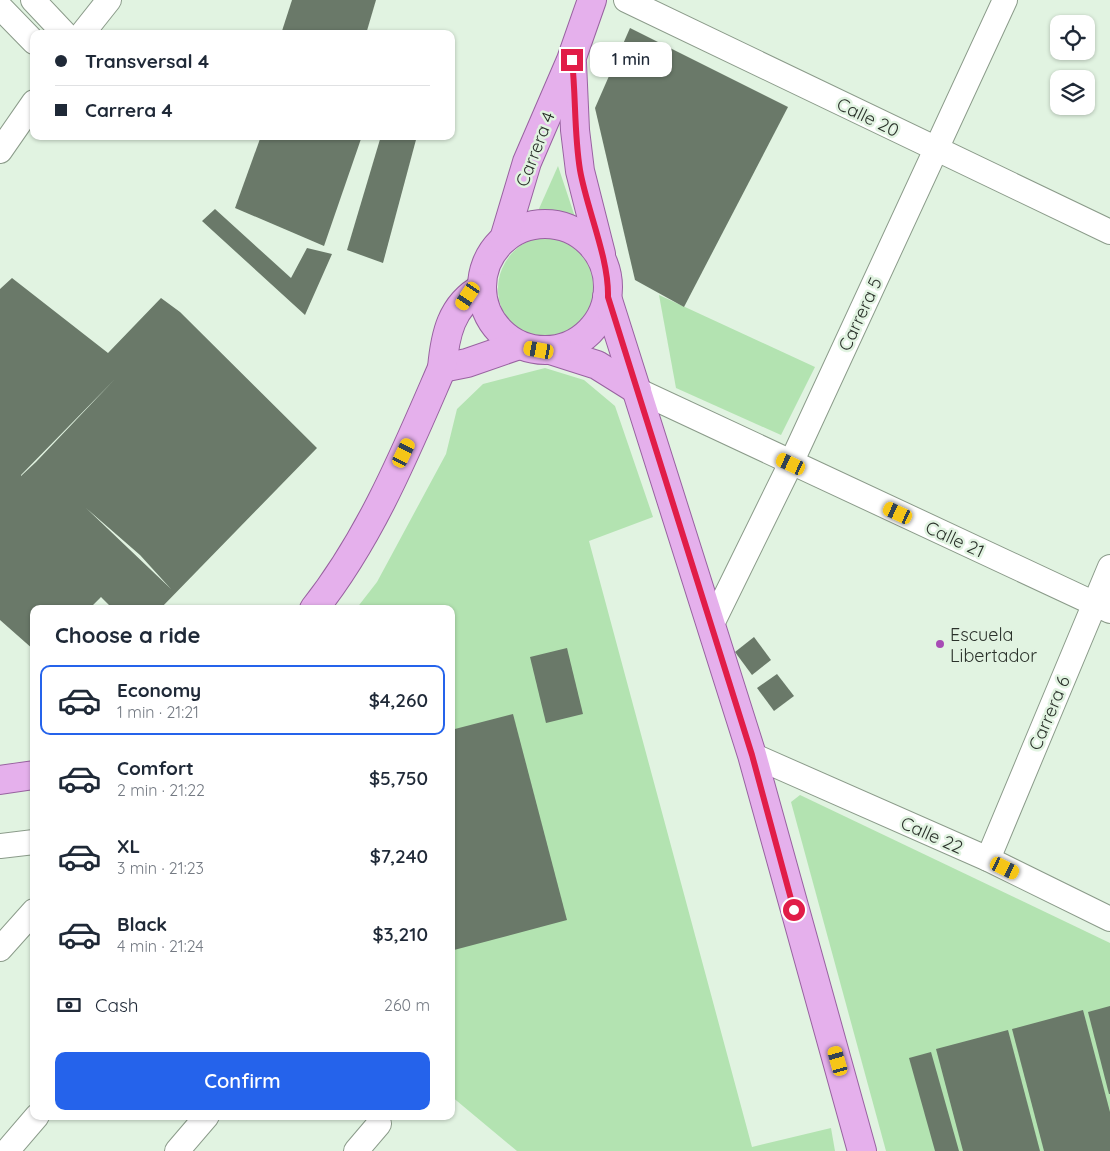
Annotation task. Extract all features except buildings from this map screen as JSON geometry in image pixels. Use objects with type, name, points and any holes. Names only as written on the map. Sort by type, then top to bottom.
[{"type":"main road","name":"Carrera 4","points":[[504,239],[527,162],[572,60],[592,0]]},
{"type":"main road","name":"Carrera 4","points":[[572,60],[575,88],[575,130],[580,171],[602,261]]},
{"type":"main road","points":[[637,390],[597,365],[550,350],[519,345],[504,336],[492,322],[484,306],[482,288],[483,274],[488,260],[504,239],[520,229],[539,224],[559,225],[577,232],[592,244],[602,261],[608,284],[608,297],[752,755],[862,1151]]},
{"type":"main road","points":[[317,605],[339,577],[364,537],[442,368],[444,342],[453,318],[468,296],[482,288]]},
{"type":"main road","points":[[550,350],[577,342],[588,333],[597,323],[608,297]]},
{"type":"main road","points":[[442,368],[467,363],[519,345]]},
{"type":"main road","points":[[0,780],[30,776]]},
{"type":"street","points":[[33,0],[61,30]]},
{"type":"street","points":[[85,30],[109,0]]},
{"type":"street","name":"Calle 20","points":[[626,0],[1110,232]]},
{"type":"street","name":"Carrera 5","points":[[711,626],[791,464],[1005,0]]},
{"type":"street","points":[[0,7],[30,38]]},
{"type":"street","points":[[0,151],[30,108]]},
{"type":"street","name":"Calle 21","points":[[637,390],[791,464],[1102,608]]},
{"type":"street","name":"Carrera 6","points":[[988,859],[1102,608],[1110,567]]},
{"type":"street","name":"Calle 22","points":[[752,755],[988,859],[1110,919]]},
{"type":"street","points":[[0,846],[30,842]]},
{"type":"street","points":[[0,949],[30,916]]},
{"type":"street","points":[[7,1151],[34,1120]]},
{"type":"street","points":[[177,1151],[204,1120]]},
{"type":"street","points":[[356,1151],[379,1124]]},
{"type":"green space","points":[[558,166],[575,217],[538,211]]},
{"type":"green space","points":[[551,236],[571,240],[588,252],[600,269],[604,289],[600,309],[588,326],[571,338],[551,342],[531,338],[514,326],[502,309],[498,289],[502,269],[514,252],[531,240]]},
{"type":"green space","points":[[659,295],[815,367],[781,435],[676,388]]},
{"type":"green space","points":[[545,368],[584,380],[615,406],[653,517],[589,541],[752,1147],[831,1128],[835,1151],[517,1151],[455,1099],[455,605],[359,605],[377,582],[446,454],[457,409],[483,384]]},
{"type":"green space","points":[[800,795],[1110,943],[1110,1151],[886,1151],[791,802]]},
{"type":"place","name":"Escuela Libertador","points":[[940,644]]},
{"type":"route","points":[[572,60],[575,88],[575,130],[580,171],[606,272],[608,297],[752,755],[794,910]]}]
